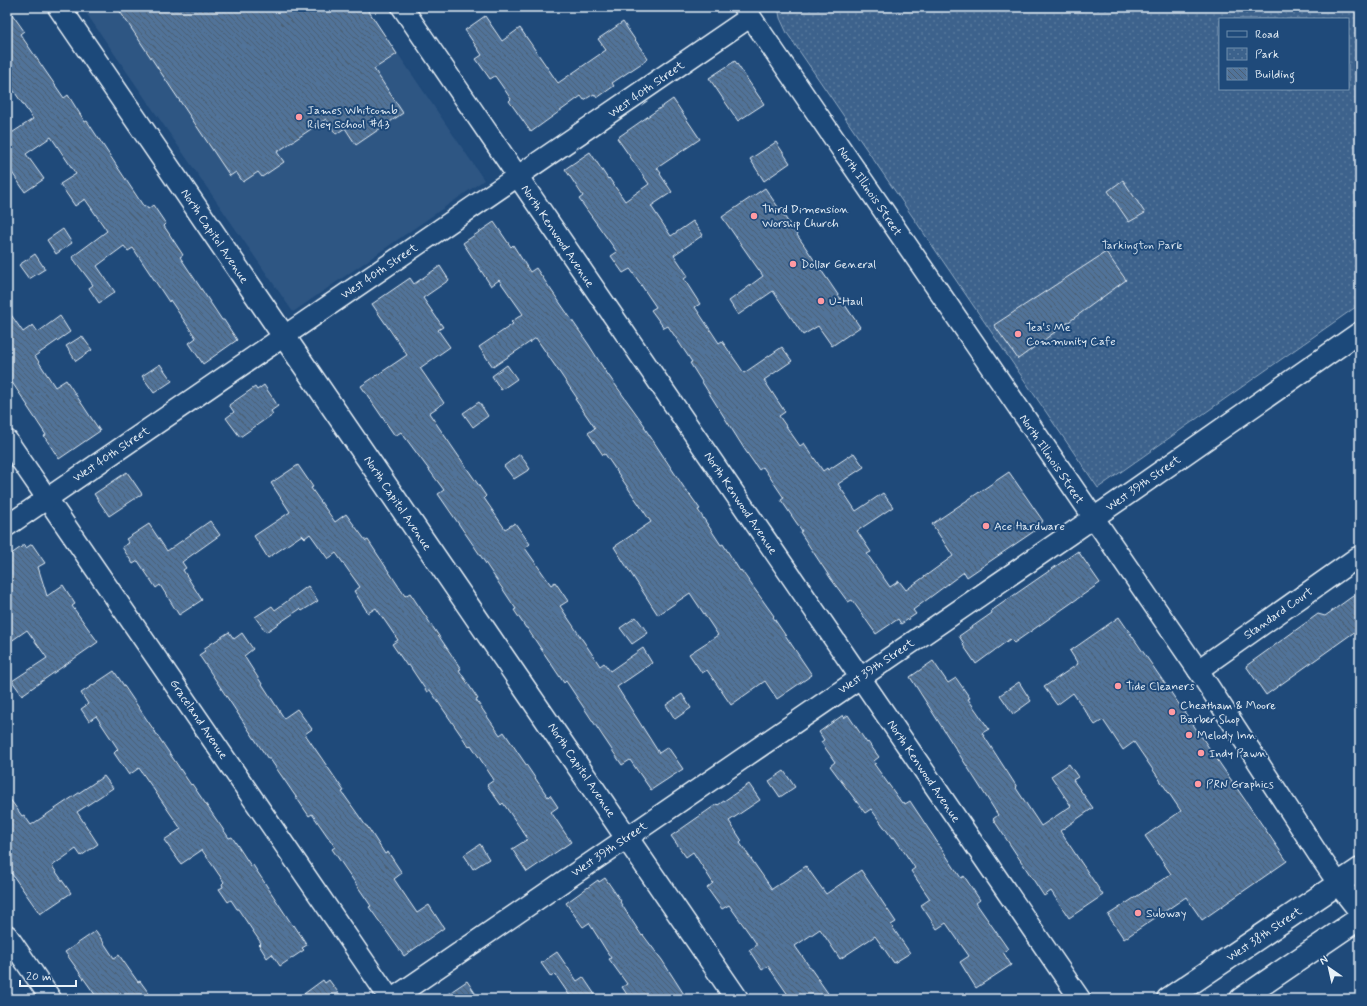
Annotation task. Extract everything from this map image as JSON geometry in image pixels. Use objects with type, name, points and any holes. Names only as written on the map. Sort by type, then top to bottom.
[{"type":"main road","name":"North Capitol Avenue","points":[[59,7],[737,999]]},
{"type":"main road","name":"West 38th Street","points":[[1168,999],[1360,869]]},
{"type":"main road","name":"North Illinois Street","points":[[1338,883],[1360,911]]},
{"type":"main road","points":[[1242,999],[1360,918]]},
{"type":"street","name":"North Kenwood Avenue","points":[[402,7],[1080,999]]},
{"type":"street","name":"West 40th Street","points":[[7,526],[518,177],[747,12]]},
{"type":"street","name":"North Illinois Street","points":[[747,12],[1198,670],[1338,883]]},
{"type":"street","name":"West 39th Street","points":[[391,999],[860,678],[1092,517],[1124,497],[1360,332]]},
{"type":"street","name":"Graceland Avenue","points":[[7,440],[391,999]]},
{"type":"street","name":"Standard Court","points":[[1198,670],[1358,557]]},
{"type":"street","points":[[7,935],[44,996]]},
{"type":"shaded area","name":"James Whitcomb Riley School #43","points":[[82,7],[366,7],[484,180],[293,312]]},
{"type":"green space","name":"Tarkington Park","points":[[778,7],[1360,7],[1360,304],[1098,488],[787,33],[780,18]]},
{"type":"building","points":[[7,7],[24,31],[20,34],[64,98],[68,95],[85,122],[87,121],[144,207],[146,206],[148,209],[153,205],[166,224],[164,226],[183,255],[180,257],[237,340],[203,364],[189,343],[196,338],[170,300],[169,302],[133,248],[128,251],[124,246],[97,266],[115,292],[99,303],[89,288],[93,285],[72,257],[107,231],[85,199],[75,206],[60,184],[76,174],[51,137],[26,154],[44,179],[25,192],[7,165],[7,136],[33,119],[7,81]]},
{"type":"building","points":[[117,7],[366,7],[397,54],[374,69],[403,113],[356,145],[345,128],[336,134],[326,119],[277,152],[284,162],[262,177],[258,172],[243,182],[236,172],[230,176]]},
{"type":"building","points":[[485,16],[502,41],[520,28],[558,83],[606,50],[598,39],[623,22],[648,59],[612,83],[614,86],[597,98],[594,94],[584,100],[581,96],[531,132],[509,101],[511,99],[495,76],[490,79],[476,59],[482,55],[465,30]]},
{"type":"building","points":[[735,61],[764,104],[738,121],[709,78]]},
{"type":"building","points":[[673,99],[700,139],[657,168],[672,192],[651,206],[671,236],[693,221],[703,235],[674,255],[688,276],[684,279],[700,304],[695,307],[719,343],[722,341],[744,373],[782,347],[792,361],[764,380],[785,412],[779,416],[800,446],[804,443],[823,471],[827,468],[828,470],[854,453],[864,467],[838,484],[856,511],[883,493],[893,507],[857,531],[871,552],[867,554],[890,587],[899,581],[906,590],[953,556],[932,524],[1009,472],[1043,521],[1033,532],[967,577],[964,572],[913,610],[916,614],[901,624],[898,619],[876,634],[852,600],[848,602],[831,579],[781,500],[784,498],[763,467],[759,470],[745,450],[690,363],[692,362],[668,326],[664,328],[651,310],[656,307],[631,270],[630,269],[623,273],[611,256],[617,252],[579,199],[583,196],[565,169],[590,152],[625,201],[649,184],[617,138]]},
{"type":"building","points":[[776,142],[790,163],[764,181],[750,159]]},
{"type":"building","points":[[1123,180],[1145,213],[1129,222],[1108,191]]},
{"type":"building","points":[[765,188],[860,327],[832,346],[818,326],[803,335],[773,291],[738,315],[729,301],[763,276],[722,217]]},
{"type":"building","points":[[494,222],[511,247],[513,245],[530,272],[536,268],[604,369],[645,426],[644,427],[687,492],[700,509],[698,510],[721,545],[723,544],[740,571],[741,570],[774,616],[773,617],[812,675],[777,699],[765,681],[731,705],[707,670],[702,673],[689,654],[718,635],[690,593],[658,615],[614,547],[651,522],[605,454],[603,455],[588,433],[595,428],[575,399],[577,398],[536,338],[493,367],[479,347],[513,324],[511,322],[523,314],[499,280],[491,286],[463,243]]},
{"type":"building","points":[[63,229],[72,243],[56,254],[47,240]]},
{"type":"building","points":[[1106,252],[1126,280],[1018,359],[994,325]]},
{"type":"building","points":[[35,254],[45,269],[29,279],[19,265]]},
{"type":"building","points":[[440,266],[449,280],[423,298],[443,327],[438,330],[450,347],[420,368],[444,403],[429,413],[486,496],[484,498],[505,529],[515,523],[530,544],[525,548],[551,585],[555,582],[568,601],[560,606],[600,666],[604,663],[610,671],[643,648],[652,663],[617,687],[659,753],[668,747],[683,769],[651,790],[630,760],[622,765],[566,681],[564,683],[526,628],[514,610],[516,609],[438,494],[444,490],[401,432],[395,436],[361,386],[407,355],[372,304],[410,278],[414,284]]},
{"type":"building","points":[[7,309],[23,332],[33,325],[38,332],[60,316],[70,332],[35,356],[55,387],[66,380],[100,431],[59,459],[44,436],[46,435],[7,375]]},
{"type":"building","points":[[82,336],[92,350],[76,361],[66,346]]},
{"type":"building","points":[[160,364],[172,381],[154,393],[142,376]]},
{"type":"building","points":[[507,365],[517,379],[501,390],[492,376]]},
{"type":"building","points":[[264,385],[278,406],[271,411],[273,414],[240,437],[226,418],[234,412],[229,405],[255,387],[257,390]]},
{"type":"building","points":[[479,402],[488,416],[473,427],[463,413]]},
{"type":"building","points":[[520,454],[530,469],[514,479],[504,466]]},
{"type":"building","points":[[298,465],[313,487],[311,488],[335,522],[346,514],[366,541],[368,540],[405,596],[410,593],[461,669],[459,670],[478,699],[476,700],[500,735],[504,732],[548,797],[550,795],[558,807],[551,812],[571,842],[527,872],[512,849],[528,839],[503,803],[501,805],[487,785],[494,780],[471,745],[469,747],[430,690],[427,692],[409,665],[407,666],[392,644],[398,640],[376,608],[368,613],[354,591],[360,587],[336,553],[328,559],[310,534],[305,538],[302,535],[268,558],[254,536],[290,512],[271,483]]},
{"type":"building","points":[[127,472],[142,494],[109,516],[94,494]]},
{"type":"building","points":[[210,521],[220,535],[182,562],[186,568],[183,570],[202,600],[179,615],[160,585],[156,588],[138,561],[133,564],[122,547],[129,543],[126,539],[149,524],[167,551]]},
{"type":"building","points":[[32,544],[45,563],[38,567],[47,596],[63,585],[75,604],[72,606],[98,642],[22,695],[12,681],[47,658],[27,630],[7,644],[7,557],[24,545],[26,548]]},
{"type":"building","points":[[1078,551],[1100,583],[1014,643],[1010,639],[976,664],[963,645],[964,644],[959,636],[992,613],[991,611]]},
{"type":"building","points":[[308,586],[318,601],[302,611],[300,609],[266,632],[255,617],[272,606],[275,610]]},
{"type":"building","points":[[1360,591],[1360,628],[1266,695],[1246,666],[1318,614],[1325,616]]},
{"type":"building","points":[[636,617],[648,633],[632,644],[620,628]]},
{"type":"building","points":[[1119,617],[1287,861],[1202,920],[1186,897],[1124,939],[1108,915],[1171,874],[1145,836],[1181,811],[1134,742],[1123,750],[1103,720],[1095,725],[1073,693],[1057,705],[1044,687],[1078,664],[1070,651]]},
{"type":"building","points":[[229,632],[234,639],[242,633],[253,649],[244,656],[284,718],[297,709],[312,729],[305,734],[344,791],[342,792],[385,854],[388,852],[402,873],[394,879],[417,913],[429,905],[444,928],[404,956],[369,907],[371,906],[332,849],[335,847],[312,814],[309,816],[270,759],[268,759],[199,655],[205,651],[203,649]]},
{"type":"building","points":[[933,661],[948,683],[956,678],[970,698],[968,699],[989,729],[982,733],[1041,826],[1071,806],[1051,776],[1069,764],[1078,777],[1073,780],[1093,808],[1060,831],[1103,895],[1069,918],[1051,891],[1044,896],[993,819],[998,815],[910,677]]},
{"type":"building","points":[[114,671],[191,785],[192,784],[229,838],[232,837],[251,866],[253,865],[307,945],[302,948],[304,950],[280,966],[272,954],[267,958],[259,945],[261,943],[238,909],[231,900],[228,902],[219,889],[223,887],[222,884],[224,882],[202,850],[181,864],[164,840],[181,829],[139,768],[129,775],[114,753],[118,749],[96,716],[89,721],[81,709],[88,704],[81,693]]},
{"type":"building","points":[[1019,682],[1031,701],[1013,714],[1000,695]]},
{"type":"building","points":[[682,694],[691,708],[675,719],[666,705]]},
{"type":"building","points":[[843,715],[844,718],[848,715],[867,743],[868,742],[879,757],[874,761],[876,763],[874,764],[902,803],[904,802],[905,804],[910,801],[961,878],[964,876],[980,900],[976,903],[1008,949],[1003,952],[1011,965],[976,988],[960,962],[969,956],[946,923],[937,929],[921,905],[930,899],[911,871],[915,868],[894,837],[892,838],[871,809],[865,813],[830,766],[835,762],[821,742],[824,740],[819,732]]},
{"type":"building","points":[[784,771],[795,787],[780,797],[769,781]]},
{"type":"building","points":[[104,776],[113,788],[77,812],[98,844],[81,856],[76,849],[52,866],[71,893],[40,914],[7,867],[7,795],[22,816],[24,815],[31,825]]},
{"type":"building","points":[[749,784],[760,800],[729,821],[742,841],[740,843],[772,889],[806,866],[826,894],[861,870],[896,922],[891,925],[910,953],[894,963],[875,936],[840,959],[820,929],[795,946],[832,999],[791,999],[768,966],[762,970],[749,950],[756,946],[756,943],[729,905],[722,909],[707,888],[713,883],[693,852],[686,857],[671,836]]},
{"type":"building","points":[[480,844],[489,859],[473,869],[464,855]]},
{"type":"building","points":[[605,878],[642,936],[643,935],[662,960],[687,999],[630,999],[622,987],[627,984],[609,959],[611,958],[589,923],[583,927],[566,903],[598,880],[599,882]]},
{"type":"building","points":[[96,931],[114,958],[119,955],[138,982],[140,981],[153,999],[98,999],[65,952]]},
{"type":"building","points":[[557,952],[577,981],[583,977],[598,999],[572,999],[555,974],[551,977],[541,963]]},
{"type":"building","points":[[323,980],[325,983],[329,980],[343,999],[297,999]]},
{"type":"building","points":[[467,981],[479,999],[440,999]]},
{"type":"place","name":"James Whitcomb Riley School #43","points":[[299,117]]},
{"type":"place","name":"Third Dimension Worship Church","points":[[754,216]]},
{"type":"place","name":"Dollar General","points":[[793,264]]},
{"type":"place","name":"U-Haul","points":[[821,301]]},
{"type":"place","name":"Tea's Me Community Cafe","points":[[1018,334]]},
{"type":"place","name":"Ace Hardware","points":[[986,526]]},
{"type":"place","name":"Tide Cleaners","points":[[1118,686]]},
{"type":"place","name":"Cheatham & Moore Barber Shop","points":[[1172,712]]},
{"type":"place","name":"Melody Inn","points":[[1189,735]]},
{"type":"place","name":"Indy Pawn","points":[[1201,753]]},
{"type":"place","name":"PRN Graphics","points":[[1198,784]]},
{"type":"place","name":"Subway","points":[[1138,913]]}]
